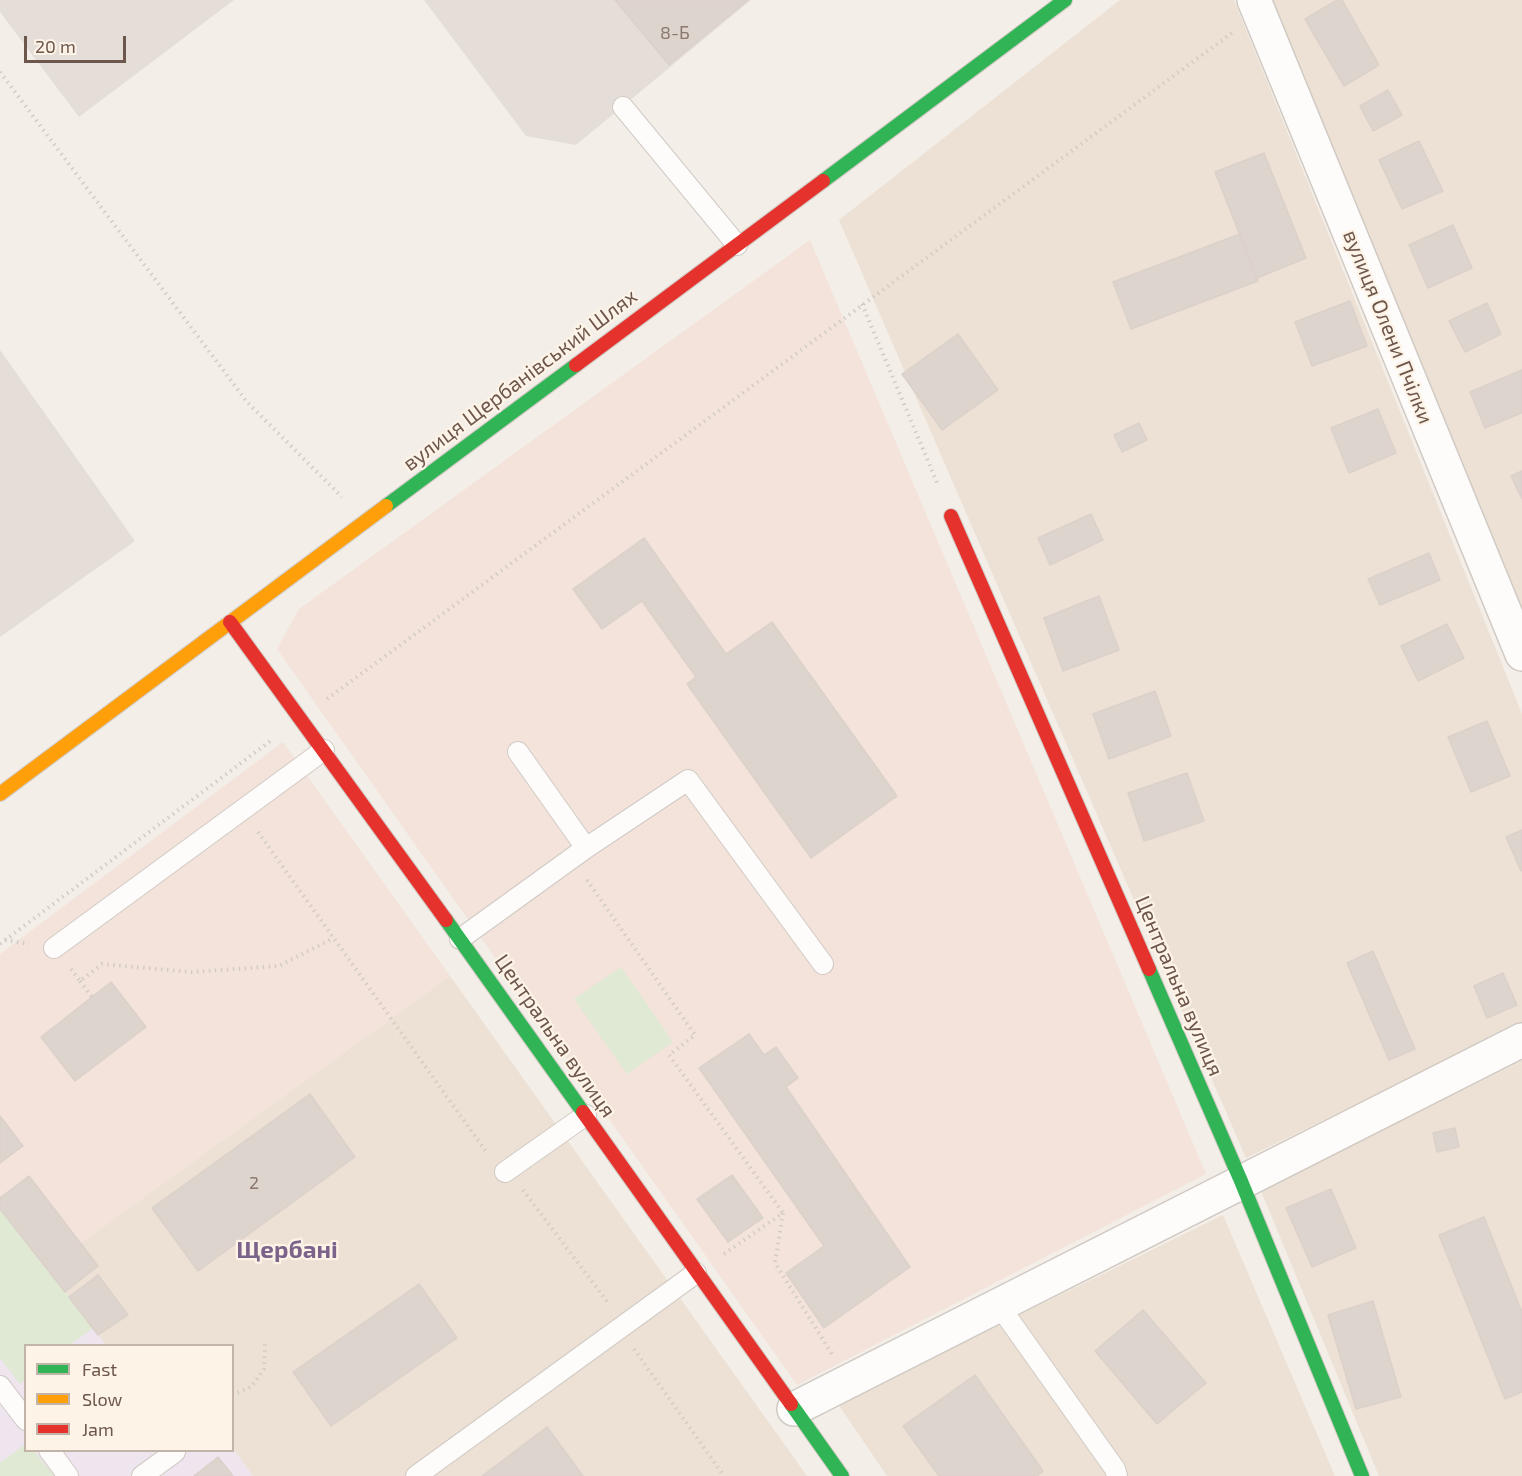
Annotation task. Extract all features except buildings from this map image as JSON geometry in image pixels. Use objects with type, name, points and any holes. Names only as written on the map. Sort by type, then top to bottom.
[{"type":"street","name":"вулиця Щербанівський Шлях","points":[[0,794],[1065,0]]},
{"type":"street","name":"вулиця Олени Пчілки","points":[[1257,6],[1522,654]]},
{"type":"street","name":"Центральна вулиця","points":[[951,516],[1241,1181],[1362,1476]]},
{"type":"street","name":"Центральна вулиця","points":[[230,622],[460,939],[842,1476]]},
{"type":"street","points":[[794,1409],[1522,1040]]},
{"type":"lane","points":[[623,107],[737,244]]},
{"type":"lane","points":[[54,948],[324,750]]},
{"type":"lane","points":[[518,752],[578,853]]},
{"type":"lane","points":[[460,939],[578,853],[688,780],[823,964]]},
{"type":"lane","points":[[506,1171],[586,1115]]},
{"type":"lane","points":[[416,1476],[696,1273]]},
{"type":"lane","points":[[998,1304],[1115,1469],[1117,1476]]},
{"type":"lane","points":[[0,1386],[24,1417]]},
{"type":"lane","points":[[50,1452],[68,1476]]},
{"type":"lane","points":[[142,1476],[175,1452]]},
{"type":"path","points":[[0,944],[301,718],[862,304],[1257,6]]},
{"type":"path","points":[[0,72],[247,402],[366,521]]},
{"type":"path","points":[[862,304],[951,516]]},
{"type":"path","points":[[242,809],[494,1162],[501,1161],[506,1171],[625,1326],[627,1340],[724,1476]]},
{"type":"path","points":[[578,853],[695,1035],[669,1055],[783,1213],[776,1263],[849,1380]]},
{"type":"path","points":[[102,964],[190,972],[279,966],[334,938]]},
{"type":"path","points":[[80,981],[92,997]]},
{"type":"path","points":[[696,1273],[783,1213]]},
{"type":"path","points":[[234,1394],[251,1387],[264,1369],[264,1343]]},
{"type":"shaded area","points":[[0,0],[234,0],[79,117],[0,12]]},
{"type":"shaded area","points":[[424,0],[751,0],[576,145],[526,136]]},
{"type":"shaded area","points":[[1120,0],[1234,0],[1522,714],[1522,1023],[1246,1158],[839,220]]},
{"type":"shaded area","points":[[1265,0],[1522,0],[1522,624]]},
{"type":"shaded area","points":[[810,240],[1206,1174],[797,1385],[277,649],[299,609]]},
{"type":"shaded area","points":[[0,350],[135,541],[0,637]]},
{"type":"shaded area","points":[[283,742],[450,976],[46,1268],[0,1209],[0,954]]},
{"type":"shaded area","points":[[450,976],[807,1476],[253,1476],[234,1450],[234,1344],[105,1344],[46,1268]]},
{"type":"shaded area","points":[[1522,1061],[1522,1476],[1379,1476],[1261,1191]]},
{"type":"shaded area","points":[[0,1209],[105,1344],[24,1344],[24,1452],[234,1450],[253,1476],[0,1476]]},
{"type":"shaded area","points":[[1223,1215],[1335,1476],[887,1476],[838,1404]]},
{"type":"green space","points":[[621,967],[673,1042],[627,1074],[574,999]]},
{"type":"green space","points":[[0,1208],[106,1344],[93,1328],[71,1344],[24,1344],[24,1381],[20,1384],[0,1358]]},
{"type":"green space","points":[[24,1445],[24,1452],[35,1452],[54,1476],[0,1476],[0,1463]]},
{"type":"traffic: fast","points":[[823,181],[1065,0]]},
{"type":"traffic: fast","points":[[386,506],[576,365]]},
{"type":"traffic: fast","points":[[446,920],[583,1112]]},
{"type":"traffic: fast","points":[[1149,969],[1241,1181],[1362,1476]]},
{"type":"traffic: fast","points":[[791,1404],[842,1476]]},
{"type":"traffic: slow","points":[[0,794],[386,506]]},
{"type":"traffic: jam","points":[[576,365],[823,181]]},
{"type":"traffic: jam","points":[[951,516],[1149,969]]},
{"type":"traffic: jam","points":[[230,622],[446,920]]},
{"type":"traffic: jam","points":[[583,1112],[791,1404]]},
{"type":"district","name":"Щербані","points":[[287,1250]]}]
